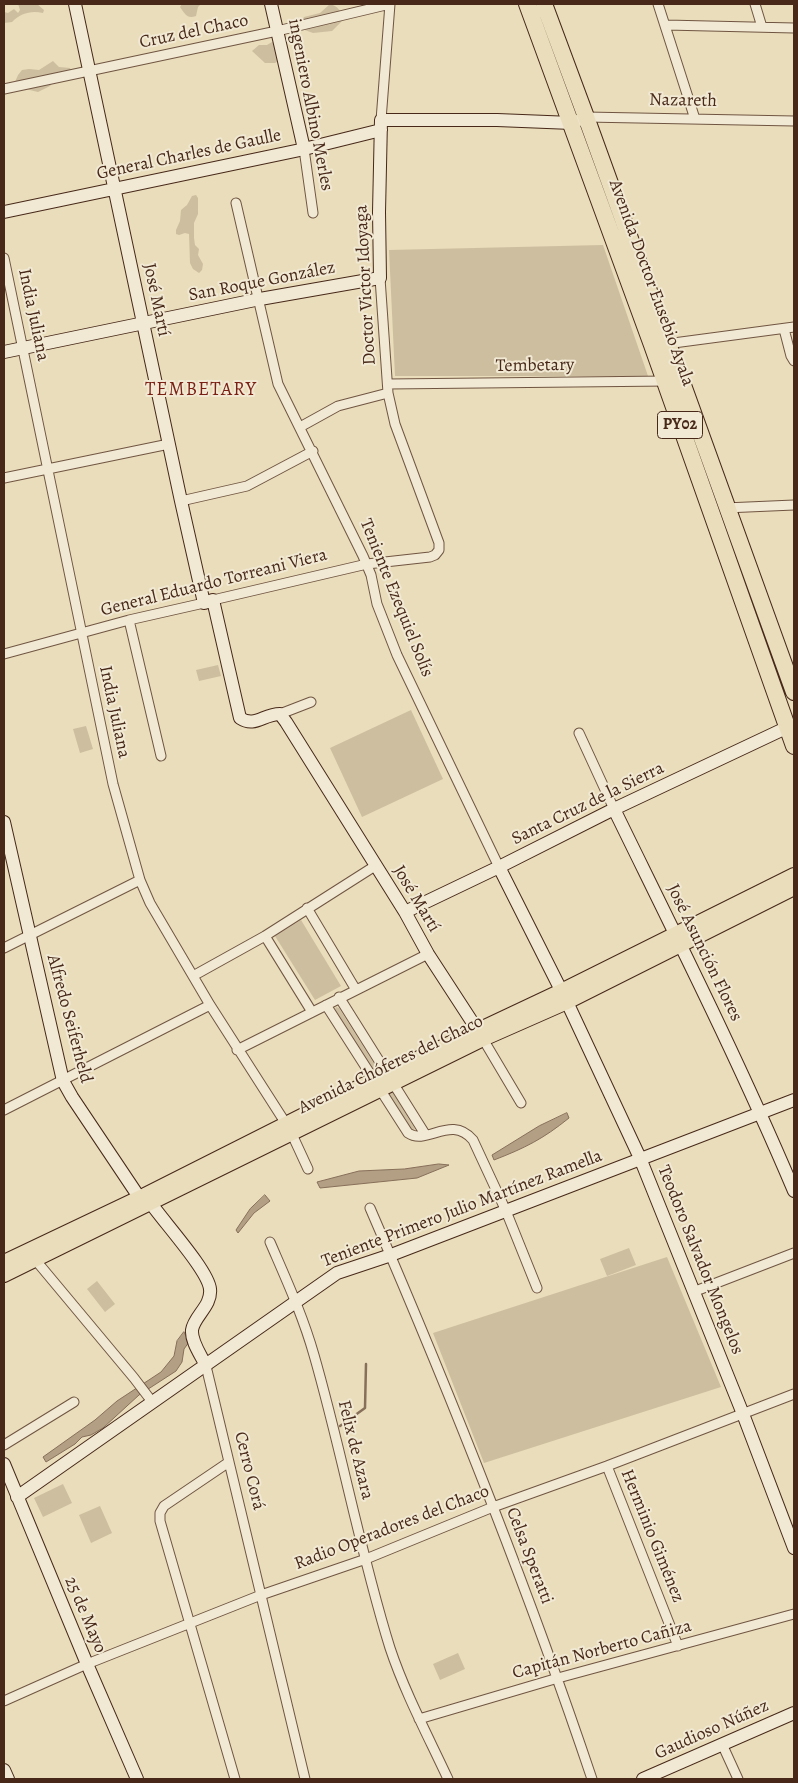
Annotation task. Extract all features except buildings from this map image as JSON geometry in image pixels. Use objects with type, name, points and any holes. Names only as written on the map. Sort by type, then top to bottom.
[{"type":"highway","name":"Avenida Doctor Eusebio Ayala","points":[[527,4],[579,120]]},
{"type":"highway","name":"Avenida Doctor Eusebio Ayala","points":[[544,4],[579,120],[660,344],[682,380],[794,692]]},
{"type":"highway","name":"Avenida Doctor Eusebio Ayala","points":[[660,344],[665,380],[794,746]]},
{"type":"highway","points":[[741,595],[758,590]]},
{"type":"main road","name":"Avenida Chóferes del Chaco","points":[[678,940],[794,875]]},
{"type":"main road","name":"Avenida Chóferes del Chaco","points":[[4,1275],[32,1256],[289,1130],[390,1078],[564,997],[678,940],[794,888]]},
{"type":"main road","name":"Avenida Chóferes del Chaco","points":[[5,1262],[32,1256]]},
{"type":"street","name":"José Martí","points":[[75,4],[180,501],[240,718],[246,722],[252,722],[270,714],[280,714],[311,702]]},
{"type":"street","name":"ingeniero Albino Merles","points":[[271,4],[304,149],[313,213]]},
{"type":"street","name":"Cruz del Chaco","points":[[4,89],[277,31],[390,4]]},
{"type":"street","name":"Doctor Victor Idoyaga","points":[[390,4],[381,125],[379,212],[380,278],[388,388],[395,424],[440,543],[439,550],[435,555]]},
{"type":"street","points":[[658,4],[695,119]]},
{"type":"street","points":[[755,4],[762,27]]},
{"type":"street","points":[[666,25],[794,28]]},
{"type":"street","name":"Nazareth","points":[[579,120],[695,119],[794,121]]},
{"type":"street","name":"General Charles de Gaulle","points":[[4,212],[304,149],[381,125],[497,120],[579,120]]},
{"type":"street","name":"Teniente Ezequiel Solís","points":[[236,204],[260,299],[278,384],[313,451],[367,564],[377,604],[397,655],[564,997]]},
{"type":"street","name":"India Juliana","points":[[4,258],[113,784],[140,880],[150,903],[210,1005],[289,1130]]},
{"type":"street","name":"San Roque González","points":[[4,352],[260,299],[380,278]]},
{"type":"street","points":[[660,344],[794,327]]},
{"type":"street","points":[[784,329],[794,361]]},
{"type":"street","name":"Tembetary","points":[[300,427],[338,406],[388,388],[682,380]]},
{"type":"street","points":[[4,478],[169,444]]},
{"type":"street","points":[[180,501],[247,486],[313,451]]},
{"type":"street","points":[[710,509],[794,505]]},
{"type":"street","name":"General Eduardo Torreani Viera","points":[[4,654],[130,620],[367,564],[425,559],[435,555]]},
{"type":"street","points":[[130,620],[161,756]]},
{"type":"street","name":"José Martí","points":[[280,714],[405,912],[428,954],[481,1035],[521,1103]]},
{"type":"street","name":"Santa Cruz de la Sierra","points":[[405,912],[500,867],[614,809],[788,727]]},
{"type":"street","name":"José Asunción Flores","points":[[578,732],[761,1113],[794,1191]]},
{"type":"street","name":"Alfredo Seiferheld","points":[[4,822],[63,1081],[72,1097],[145,1200]]},
{"type":"street","points":[[193,976],[265,936],[375,866]]},
{"type":"street","points":[[4,948],[140,880]]},
{"type":"street","points":[[307,908],[356,990]]},
{"type":"street","points":[[265,936],[312,1012]]},
{"type":"street","points":[[237,1050],[339,997],[428,954]]},
{"type":"street","points":[[339,997],[425,1134]]},
{"type":"street","name":"Teodoro Salvador Mongelos","points":[[564,997],[640,1158],[743,1414],[794,1548]]},
{"type":"street","points":[[4,1110],[210,1005]]},
{"type":"street","points":[[326,1005],[408,1133],[412,1135],[425,1134],[451,1129],[462,1131],[477,1146],[537,1288]]},
{"type":"street","name":"Teniente Primero Julio Martínez Ramella","points":[[18,1497],[150,1399],[206,1366],[337,1273],[390,1255],[794,1100]]},
{"type":"street","points":[[289,1130],[308,1169]]},
{"type":"street","name":"Cerro Corá","points":[[145,1200],[201,1269],[210,1286],[208,1302],[194,1326],[192,1331],[193,1337],[206,1366],[305,1779]]},
{"type":"street","name":"Celsa Speratti","points":[[370,1208],[493,1507],[558,1678],[592,1779]]},
{"type":"street","name":"Felix de Azara","points":[[270,1242],[296,1301],[314,1354],[390,1648],[419,1719],[448,1779]]},
{"type":"street","points":[[693,1292],[794,1253]]},
{"type":"street","points":[[32,1256],[150,1399]]},
{"type":"street","name":"Radio Operadores del Chaco","points":[[4,1701],[87,1664],[261,1595],[366,1559],[493,1507],[607,1466],[794,1394]]},
{"type":"street","points":[[4,1445],[74,1402]]},
{"type":"street","points":[[229,1462],[164,1506],[160,1513],[160,1521],[235,1779]]},
{"type":"street","name":"25 de Mayo","points":[[4,1464],[137,1779]]},
{"type":"street","name":"Herminio Giménez","points":[[607,1466],[678,1646]]},
{"type":"street","name":"Capitán Norberto Cañiza","points":[[419,1719],[558,1678],[794,1614]]},
{"type":"street","name":"Gaudioso Núñez","points":[[643,1779],[794,1713]]},
{"type":"street","points":[[722,1744],[738,1779]]},
{"type":"street","points":[[4,1770],[8,1779]]},
{"type":"shaded area","points":[[18,4],[37,4],[44,10],[43,13],[26,13],[12,22],[4,23],[4,12],[8,13],[14,9],[18,13],[20,10]]},
{"type":"shaded area","points":[[182,4],[201,4],[198,7],[196,16],[190,17],[180,7]]},
{"type":"shaded area","points":[[330,4],[339,10],[343,20],[332,31],[313,33],[305,30],[300,23],[304,17],[320,13]]},
{"type":"shaded area","points":[[272,42],[282,43],[280,60],[275,63],[265,63],[252,51],[259,45],[267,45]]},
{"type":"shaded area","points":[[53,61],[59,67],[70,68],[71,71],[59,76],[50,86],[38,92],[17,87],[15,82],[22,70],[39,70]]},
{"type":"shaded area","points":[[196,195],[198,198],[198,214],[194,223],[194,238],[195,245],[199,249],[198,255],[203,264],[202,270],[199,273],[193,269],[190,263],[189,234],[176,234],[181,210],[187,205],[192,196]]},
{"type":"shaded area","points":[[603,245],[648,376],[395,376],[389,250]]},
{"type":"shaded area","points":[[218,665],[221,676],[199,681],[196,670]]},
{"type":"shaded area","points":[[411,710],[443,779],[362,817],[330,748]]},
{"type":"shaded area","points":[[86,726],[93,749],[80,753],[73,729]]},
{"type":"shaded area","points":[[301,920],[341,986],[315,1000],[275,936]]},
{"type":"shaded area","points":[[336,1007],[339,1008],[380,1073],[376,1076],[334,1011]]},
{"type":"shaded area","points":[[393,1093],[415,1129],[414,1131],[410,1132],[387,1096]]},
{"type":"shaded area","points":[[567,1113],[569,1118],[551,1132],[524,1147],[494,1160],[492,1155],[539,1126]]},
{"type":"shaded area","points":[[439,1164],[449,1165],[417,1178],[320,1188],[317,1182],[359,1171],[404,1169]]},
{"type":"shaded area","points":[[265,1195],[270,1201],[254,1213],[238,1233],[236,1230],[250,1209]]},
{"type":"shaded area","points":[[629,1248],[636,1265],[607,1276],[600,1259]]},
{"type":"shaded area","points":[[667,1257],[721,1387],[484,1463],[433,1333]]},
{"type":"shaded area","points":[[97,1281],[115,1304],[105,1312],[87,1289]]},
{"type":"shaded area","points":[[184,1332],[189,1342],[184,1349],[182,1362],[176,1371],[139,1395],[103,1428],[91,1435],[82,1437],[75,1444],[46,1462],[43,1457],[95,1420],[117,1401],[161,1372],[174,1356],[177,1341]]},
{"type":"shaded area","points":[[63,1484],[72,1503],[43,1517],[34,1498]]},
{"type":"shaded area","points":[[100,1506],[112,1533],[91,1543],[79,1515]]},
{"type":"shaded area","points":[[458,1653],[465,1669],[440,1680],[433,1664]]},
{"type":"waterway","points":[[340,1426],[365,1408],[366,1364]]},
{"type":"district","name":"TEMBETARY","points":[[201,390]]}]
